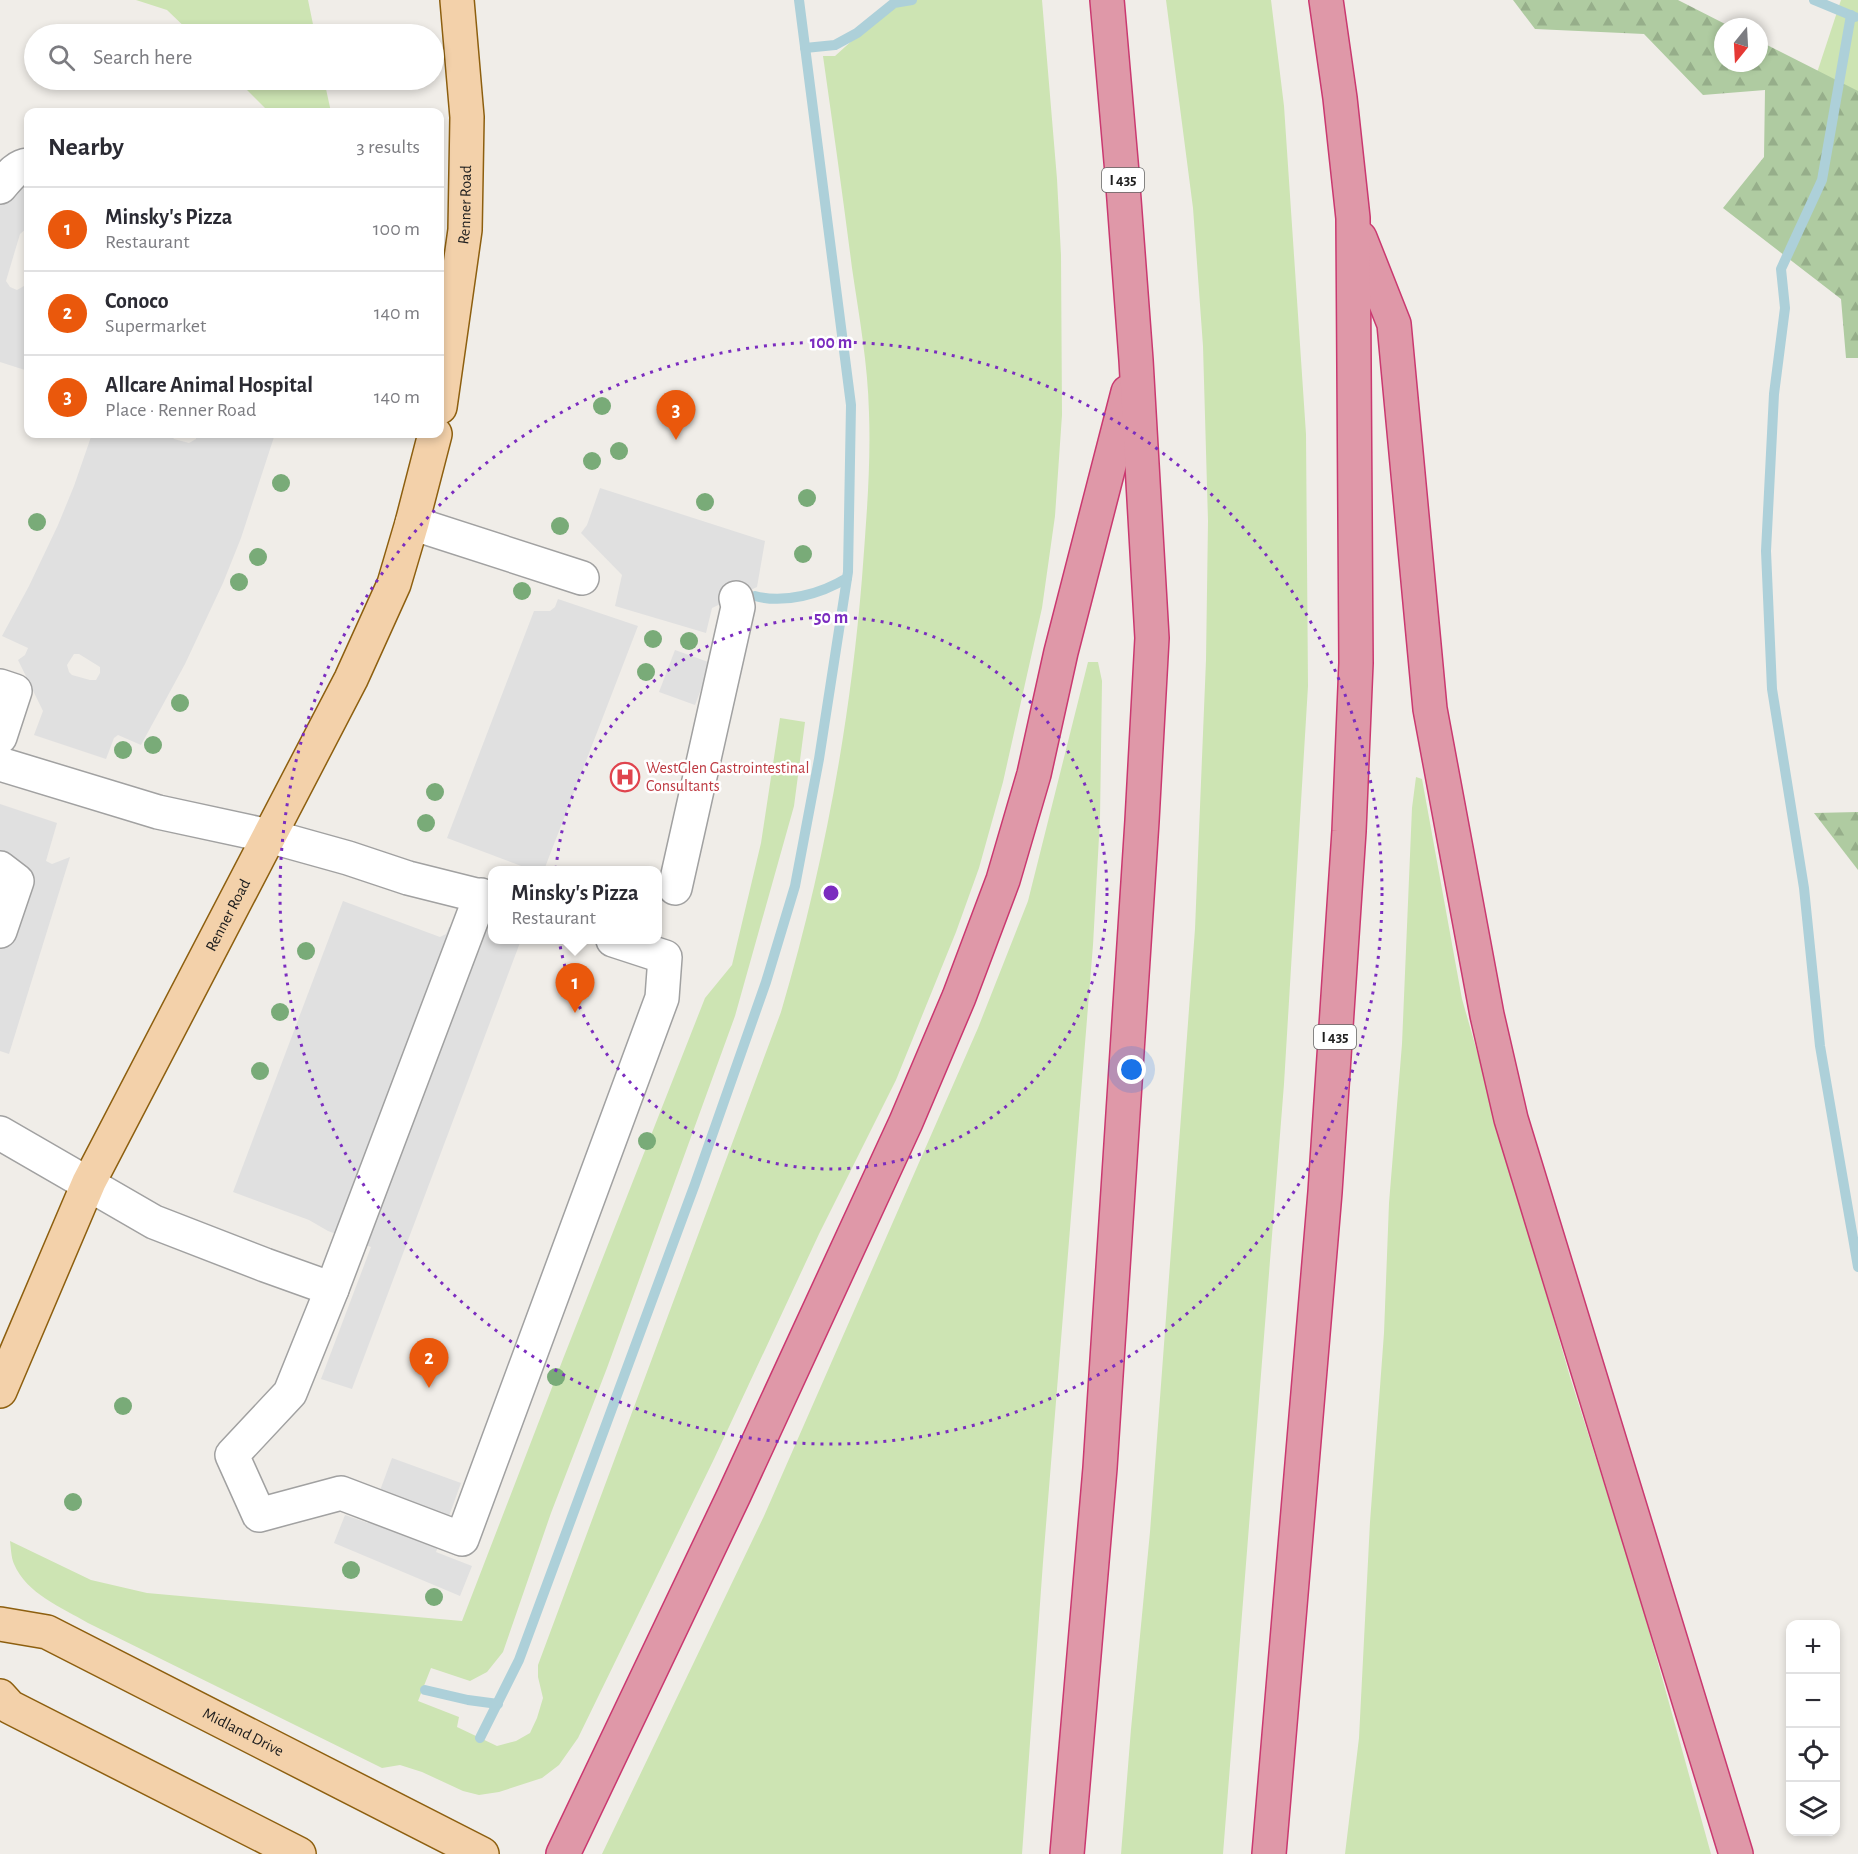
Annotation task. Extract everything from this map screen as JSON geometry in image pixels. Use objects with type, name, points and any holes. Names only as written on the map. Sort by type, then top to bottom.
[{"type":"highway","name":"I 435","points":[[1067,1854],[1100,1468],[1152,638],[1136,360],[1107,0]]},
{"type":"highway","name":"I 435","points":[[1269,1854],[1324,1203],[1349,820],[1356,663],[1353,218],[1340,98],[1326,0]]},
{"type":"highway","points":[[1353,218],[1394,324],[1430,709],[1486,1015],[1511,1119],[1736,1854]]},
{"type":"highway","points":[[563,1854],[739,1484],[906,1122],[959,997],[1003,880],[1034,774],[1061,652],[1136,360]]},
{"type":"main road","name":"Renner Road","points":[[444,379],[465,230],[467,117],[458,0]]},
{"type":"main road","name":"Renner Road","points":[[0,1391],[89,1182],[351,679],[394,584],[434,438]]},
{"type":"main road","name":"Midland Drive","points":[[0,1624],[47,1632],[482,1854]]},
{"type":"main road","points":[[0,1696],[10,1707],[299,1854]]},
{"type":"lane","points":[[0,187],[24,165]]},
{"type":"lane","points":[[412,523],[582,579]]},
{"type":"lane","points":[[675,888],[738,607],[736,598]]},
{"type":"lane","points":[[0,686],[15,691],[0,737]]},
{"type":"lane","points":[[0,764],[158,812],[269,836],[408,878],[486,897],[290,1393],[232,1455],[259,1515],[340,1493],[462,1539],[662,998],[665,957],[627,944]]},
{"type":"lane","points":[[0,868],[17,881],[0,931]]},
{"type":"lane","points":[[0,1133],[89,1182],[154,1222],[332,1289]]},
{"type":"green space","points":[[136,0],[308,0],[313,24],[182,24],[167,10]]},
{"type":"green space","points":[[897,0],[1042,0],[1061,255],[1062,415],[1055,516],[1042,608],[1003,782],[979,868],[956,932],[896,1080],[819,1234],[714,1459],[578,1738],[559,1765],[542,1778],[499,1792],[479,1795],[463,1791],[422,1772],[400,1765],[382,1768],[88,1623],[46,1599],[27,1584],[14,1564],[10,1541],[91,1580],[147,1593],[462,1621],[705,998],[732,965],[761,843],[780,718],[805,722],[794,806],[735,1016],[607,1368],[551,1513],[503,1652],[487,1672],[470,1681],[431,1668],[418,1701],[459,1717],[457,1727],[497,1746],[516,1741],[530,1733],[543,1698],[538,1665],[781,1012],[822,851],[842,742],[857,633],[869,475],[865,358],[823,56],[835,56]]},
{"type":"green space","points":[[1166,0],[1271,0],[1284,106],[1306,434],[1308,686],[1284,1084],[1223,1854],[1121,1854],[1150,1532],[1195,929],[1206,660],[1208,521],[1203,346],[1193,208]]},
{"type":"green space","points":[[1513,0],[1678,0],[1714,18],[1714,72],[1768,72],[1768,46],[1858,91],[1858,358],[1846,358],[1841,299],[1723,208],[1764,157],[1765,90],[1703,95],[1644,34],[1535,29]]},
{"type":"green space","points":[[1841,0],[1858,0],[1858,226],[1776,197]]},
{"type":"green space","points":[[247,90],[326,90],[330,108],[265,108]]},
{"type":"green space","points":[[1088,662],[1098,662],[1102,681],[1100,819],[1093,945],[1043,1562],[1022,1854],[602,1854],[764,1516],[978,1028],[1028,901]]},
{"type":"green space","points":[[1416,777],[1422,779],[1462,999],[1570,1377],[1636,1584],[1711,1854],[1345,1854],[1359,1738],[1370,1522],[1384,1333],[1389,1203],[1402,1044],[1412,808]]},
{"type":"green space","points":[[1858,812],[1858,870],[1814,813]]},
{"type":"shaded area","points":[[0,169],[24,180],[24,230],[20,234],[6,281],[10,287],[17,290],[24,286],[24,370],[0,362]]},
{"type":"shaded area","points":[[91,438],[173,438],[189,443],[196,438],[274,438],[241,538],[223,583],[185,664],[141,745],[118,735],[114,738],[106,759],[34,735],[43,711],[18,660],[25,655],[28,648],[2,636],[58,525]],"holes":[[[74,654],[79,654],[100,667],[96,680],[90,680],[72,675],[67,665]]]},
{"type":"shaded area","points":[[600,488],[765,541],[757,587],[712,608],[706,633],[615,606],[622,575],[581,533],[587,525]]},
{"type":"shaded area","points":[[558,599],[638,626],[546,866],[521,866],[447,838],[534,611],[550,611],[555,607]]},
{"type":"shaded area","points":[[675,650],[711,663],[695,705],[659,692]]},
{"type":"shaded area","points":[[0,804],[57,823],[46,861],[52,864],[70,857],[9,1054],[0,1051]]},
{"type":"shaded area","points":[[343,901],[440,937],[446,934],[449,927],[488,926],[488,944],[519,944],[352,1389],[321,1379],[371,1247],[328,1231],[309,1220],[233,1192]]},
{"type":"shaded area","points":[[392,1458],[461,1483],[436,1552],[472,1566],[460,1596],[334,1543],[345,1515],[368,1523]]},
{"type":"waterway","points":[[480,1738],[519,1660],[695,1184],[766,982],[795,886],[819,759],[848,572],[851,405],[799,0]]},
{"type":"waterway","points":[[805,48],[835,45],[857,33],[894,3],[912,0]]},
{"type":"waterway","points":[[1814,0],[1855,17]]},
{"type":"waterway","points":[[1851,15],[1822,180],[1781,269],[1785,308],[1774,394],[1766,551],[1772,689],[1804,888],[1820,1046],[1858,1267]]},
{"type":"waterway","points":[[755,596],[778,599],[802,596],[826,589],[847,578]]},
{"type":"waterway","points":[[425,1690],[498,1704]]},
{"type":"place","name":"Allcare Animal Hospital","points":[[676,440]]},
{"type":"place","name":"WestGlen Gastrointestinal Consultants","points":[[625,777]]},
{"type":"place","name":"Minsky's Pizza","points":[[575,1013]]},
{"type":"place","name":"Conoco","points":[[429,1388]]}]
